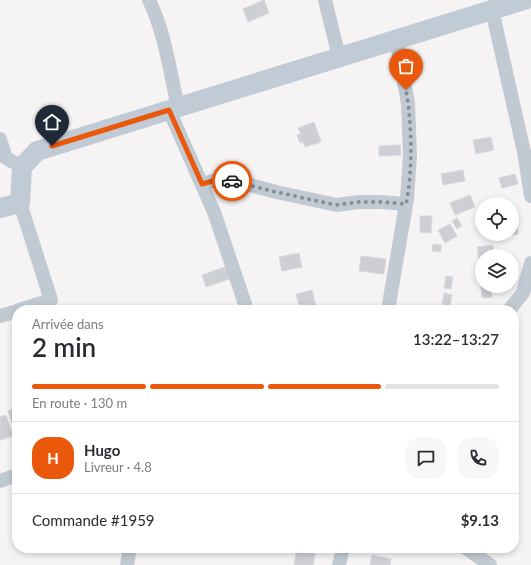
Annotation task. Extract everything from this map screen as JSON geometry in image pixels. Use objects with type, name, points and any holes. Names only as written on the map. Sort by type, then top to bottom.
[{"type":"street","points":[[149,0],[154,10],[166,52],[174,109],[214,212],[245,305]]},
{"type":"street","points":[[325,0],[339,58]]},
{"type":"street","points":[[34,305],[51,300],[20,203],[22,167],[37,151],[339,58],[497,6],[524,0]]},
{"type":"street","points":[[497,6],[529,169],[531,196]]},
{"type":"street","points":[[389,305],[406,204],[410,155],[408,103],[396,40]]},
{"type":"street","points":[[0,139],[6,158],[22,167]]},
{"type":"street","points":[[202,184],[216,180],[236,181],[276,192],[336,205],[358,202],[406,204]]},
{"type":"street","points":[[0,208],[20,203]]},
{"type":"street","points":[[513,305],[523,293],[531,263]]},
{"type":"street","points":[[0,316],[12,312]]},
{"type":"street","points":[[0,481],[12,477]]},
{"type":"street","points":[[127,565],[129,553]]},
{"type":"street","points":[[339,565],[342,553]]},
{"type":"street","points":[[473,553],[490,565]]},
{"type":"building","points":[[264,0],[269,13],[248,22],[243,9]]},
{"type":"building","points":[[314,122],[321,142],[305,147],[303,142],[300,143],[297,135],[301,134],[298,128]]},
{"type":"building","points":[[491,137],[494,150],[476,154],[473,140]]},
{"type":"building","points":[[400,145],[401,155],[379,156],[379,146]]},
{"type":"building","points":[[463,170],[465,181],[443,185],[441,174]]},
{"type":"building","points":[[515,174],[518,184],[502,188],[499,178]]},
{"type":"building","points":[[470,195],[475,207],[455,215],[450,203]]},
{"type":"building","points":[[420,216],[432,216],[431,233],[420,232]]},
{"type":"building","points":[[457,218],[462,226],[457,229],[452,221]]},
{"type":"building","points":[[450,224],[457,236],[445,243],[438,230]]},
{"type":"building","points":[[433,244],[441,245],[441,252],[432,251]]},
{"type":"building","points":[[493,245],[493,249],[477,249],[477,247]]},
{"type":"building","points":[[299,253],[302,267],[282,271],[279,257]]},
{"type":"building","points":[[361,256],[386,259],[384,274],[359,271]]},
{"type":"building","points":[[225,267],[229,279],[206,287],[202,275]]},
{"type":"building","points":[[446,276],[453,277],[451,289],[444,288]]},
{"type":"building","points":[[312,290],[316,305],[299,305],[296,294]]},
{"type":"building","points":[[444,293],[452,295],[450,305],[442,305]]},
{"type":"building","points":[[482,293],[492,293],[492,297],[482,298]]},
{"type":"building","points":[[12,409],[12,422],[8,411]]},
{"type":"building","points":[[6,415],[12,436],[0,440],[0,417]]},
{"type":"building","points":[[296,553],[315,553],[313,565],[294,565]]},
{"type":"building","points":[[372,555],[391,559],[390,565],[370,565]]},
{"type":"way so far","points":[[232,181],[336,205],[358,202],[406,204],[410,155],[406,90]]},
{"type":"route","points":[[52,146],[169,110],[202,184],[216,180],[232,181]]}]
